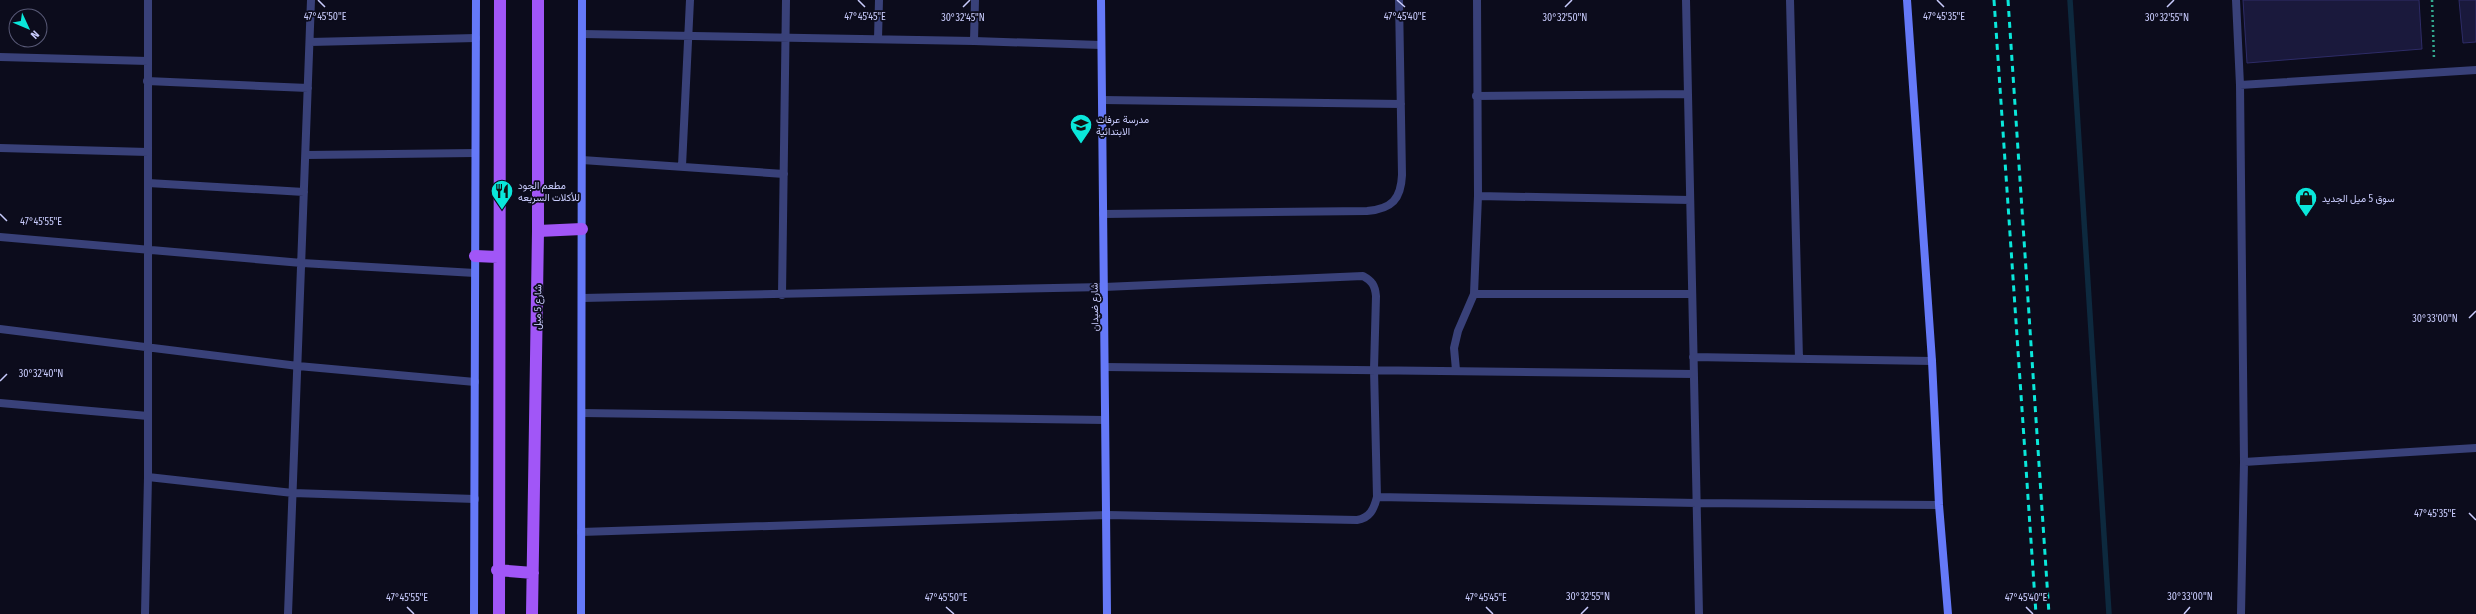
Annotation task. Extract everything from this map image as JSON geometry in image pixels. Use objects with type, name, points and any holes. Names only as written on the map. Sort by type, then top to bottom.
[{"type":"main road","points":[[498,614],[500,0]]},
{"type":"main road","name":"شارع 5 ميل","points":[[532,614],[538,231],[538,0]]},
{"type":"main road","points":[[538,231],[582,229]]},
{"type":"main road","points":[[475,256],[498,257]]},
{"type":"main road","points":[[497,570],[533,572]]},
{"type":"street","points":[[145,614],[148,477],[148,0]]},
{"type":"street","points":[[288,614],[312,0]]},
{"type":"street","points":[[474,614],[476,0]]},
{"type":"street","points":[[581,614],[582,0]]},
{"type":"street","points":[[682,166],[690,0]]},
{"type":"street","points":[[782,295],[786,0]]},
{"type":"street","points":[[878,39],[879,0]]},
{"type":"street","points":[[974,41],[975,0]]},
{"type":"street","name":"شارع ضيدان","points":[[1101,0],[1108,614]]},
{"type":"street","points":[[1103,214],[1382,210],[1394,202],[1401,189],[1398,0]]},
{"type":"street","points":[[1456,370],[1454,348],[1458,331],[1474,294],[1478,196],[1476,96],[1477,0]]},
{"type":"street","points":[[1686,0],[1699,614]]},
{"type":"street","points":[[1790,0],[1799,359]]},
{"type":"street","points":[[1907,0],[1932,362],[1939,504],[1948,614]]},
{"type":"street","points":[[2236,0],[2240,85],[2244,462],[2241,614]]},
{"type":"street","points":[[582,34],[974,41],[1101,45]]},
{"type":"street","points":[[310,42],[476,38]]},
{"type":"street","points":[[0,57],[148,61]]},
{"type":"street","points":[[2240,85],[2476,70]]},
{"type":"street","points":[[148,80],[308,88]]},
{"type":"street","points":[[1476,96],[1688,94]]},
{"type":"street","points":[[1102,100],[1400,104]]},
{"type":"street","points":[[0,148],[148,152]]},
{"type":"street","points":[[306,155],[476,153]]},
{"type":"street","points":[[582,160],[784,174]]},
{"type":"street","points":[[148,183],[304,192]]},
{"type":"street","points":[[1478,196],[1690,200]]},
{"type":"street","points":[[0,237],[148,248],[302,263],[475,273]]},
{"type":"street","points":[[581,532],[1107,515],[1358,520],[1364,519],[1372,513],[1377,497],[1374,369],[1375,287],[1370,280],[1363,276],[1104,287],[782,295],[582,298]]},
{"type":"street","points":[[1474,294],[1692,294]]},
{"type":"street","points":[[0,329],[298,366],[475,382]]},
{"type":"street","points":[[1694,357],[1932,362]]},
{"type":"street","points":[[1105,368],[1374,369],[1694,374]]},
{"type":"street","points":[[0,403],[148,416]]},
{"type":"street","points":[[582,413],[1105,420]]},
{"type":"street","points":[[2244,462],[2476,448]]},
{"type":"street","points":[[148,477],[293,493],[475,500]]},
{"type":"street","points":[[1377,497],[1697,503],[1939,504]]},
{"type":"path","points":[[2432,0],[2434,72]]},
{"type":"building","points":[[2243,0],[2419,0],[2422,49],[2247,63]]},
{"type":"building","points":[[2459,0],[2476,0],[2476,42],[2463,43]]},
{"type":"waterway","points":[[2070,0],[2109,614]]},
{"type":"railway","points":[[1994,0],[2036,614]]},
{"type":"railway","points":[[2008,0],[2049,614]]},
{"type":"place","name":"مدرسة عرفات الابتدائية","points":[[1081,144]]},
{"type":"place","name":"مطعم الجود للأكلات السريعه","points":[[502,210]]},
{"type":"place","name":"سوق 5 ميل الجديد","points":[[2306,218]]}]
